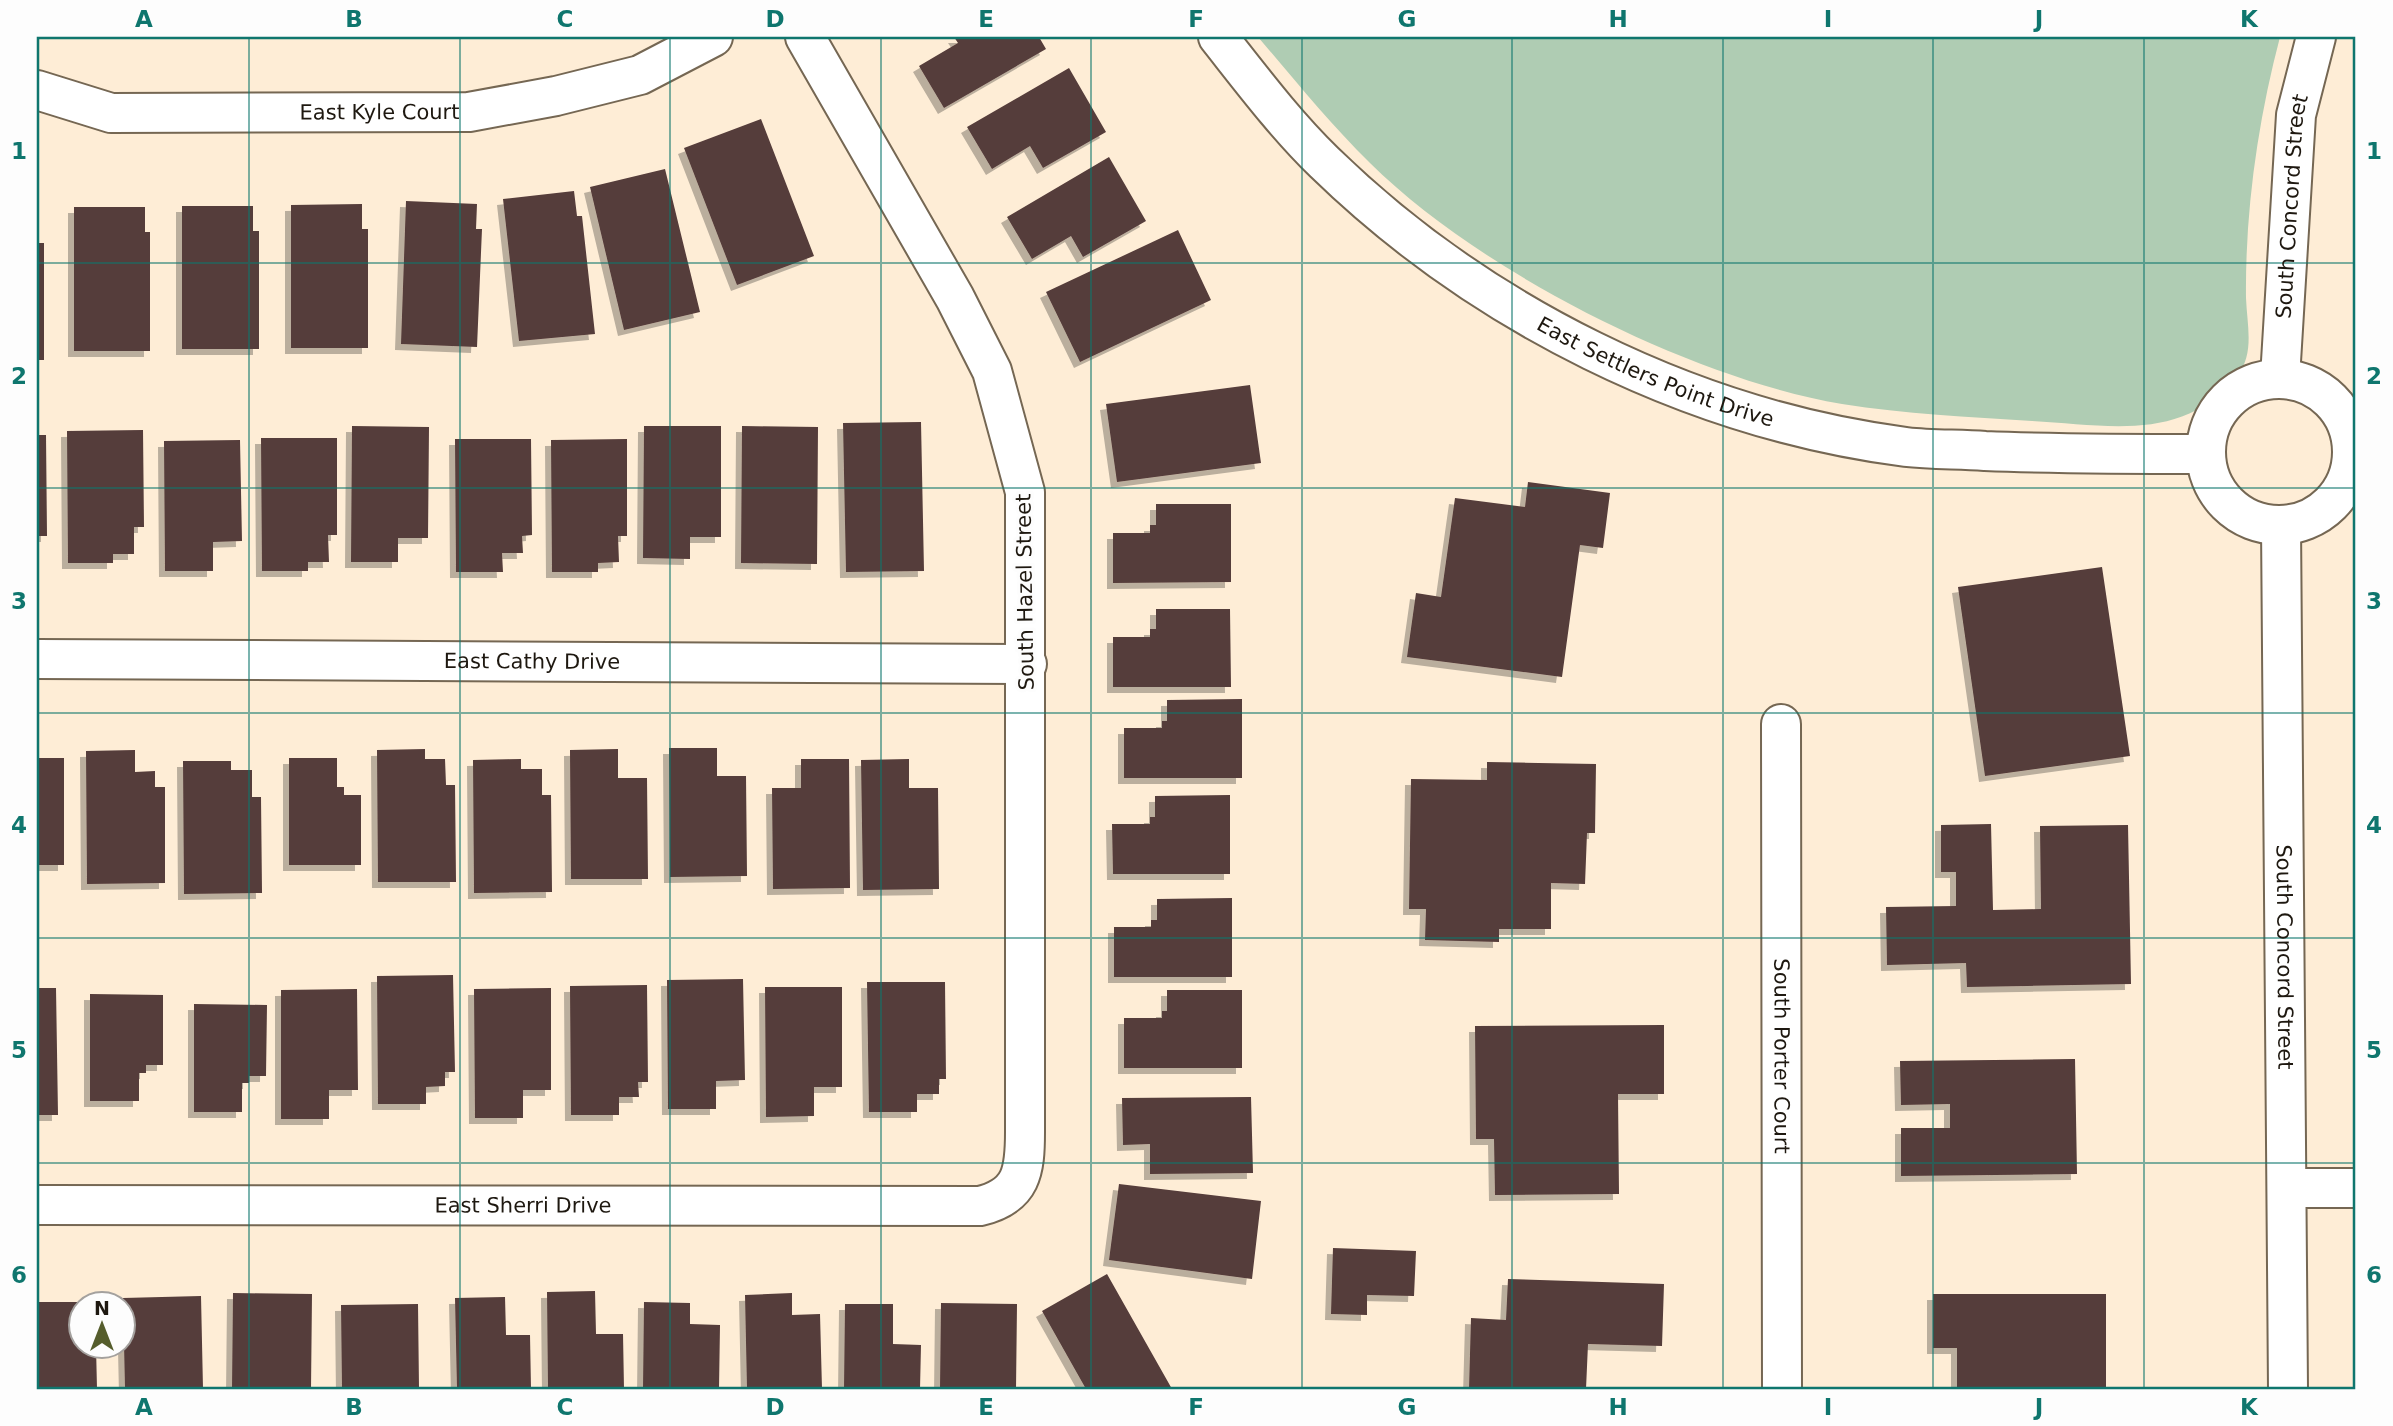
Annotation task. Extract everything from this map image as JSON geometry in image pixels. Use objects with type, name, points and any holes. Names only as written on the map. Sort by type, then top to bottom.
[{"type":"street","name":"East Kyle Court","points":[[37,90],[111,113],[469,113],[556,96],[640,75],[713,37]]},
{"type":"street","name":"South Hazel Street","points":[[805,37],[992,370],[1026,492],[1025,1160],[1019,1180],[1008,1195]]},
{"type":"street","name":"East Settlers Point Drive","points":[[1218,37],[1268,101],[1324,162],[1399,227],[1473,283],[1543,326],[1624,364],[1696,394],[1762,416],[1822,432],[1908,447],[2101,454],[2205,454]]},
{"type":"street","name":"South Concord Street","points":[[2280,378],[2296,115],[2316,37]]},
{"type":"street","points":[[2280,378],[2305,382],[2327,396],[2343,415],[2352,438],[2353,463],[2344,487],[2328,507],[2306,520],[2281,525],[2259,523],[2239,513],[2222,498],[2210,479],[2205,454],[2207,434],[2217,411],[2234,393],[2256,382],[2280,378]]},
{"type":"street","name":"South Concord Street","points":[[2281,525],[2289,1188],[2288,1389]]},
{"type":"street","name":"East Cathy Drive","points":[[37,659],[1027,664]]},
{"type":"street","name":"South Porter Court","points":[[1781,724],[1782,1389]]},
{"type":"street","points":[[2289,1188],[2356,1188]]},
{"type":"street","name":"East Sherri Drive","points":[[37,1205],[980,1206],[1008,1195]]},
{"type":"green space","points":[[1258,37],[2280,37],[2254,166],[2246,265],[2249,339],[2246,358],[2237,376],[2216,397],[2193,412],[2168,421],[2116,426],[1937,415],[1842,404],[1783,391],[1720,371],[1590,315],[1469,243],[1416,204],[1370,163],[1326,117]]},
{"type":"building","points":[[954,37],[1039,37],[1046,49],[944,108],[919,66],[958,43]]},
{"type":"building","points":[[1069,68],[1106,132],[1043,168],[1030,146],[992,169],[967,127]]},
{"type":"building","points":[[761,119],[814,256],[737,285],[684,148]]},
{"type":"building","points":[[1109,157],[1146,221],[1083,257],[1071,236],[1032,259],[1007,217]]},
{"type":"building","points":[[665,169],[700,312],[624,330],[590,187]]},
{"type":"building","points":[[574,191],[577,216],[582,216],[595,334],[519,341],[503,199]]},
{"type":"building","points":[[406,201],[477,204],[476,229],[482,229],[477,347],[401,344]]},
{"type":"building","points":[[362,204],[362,229],[368,229],[368,348],[291,348],[291,205]]},
{"type":"building","points":[[182,206],[253,206],[253,231],[259,231],[259,349],[182,349]]},
{"type":"building","points":[[74,207],[145,207],[145,232],[150,232],[150,351],[74,351]]},
{"type":"building","points":[[1178,230],[1211,300],[1080,362],[1046,292]]},
{"type":"building","points":[[37,243],[44,243],[44,360],[37,360]]},
{"type":"building","points":[[1250,385],[1261,463],[1117,482],[1106,404]]},
{"type":"building","points":[[921,422],[924,571],[846,572],[843,423]]},
{"type":"building","points":[[352,426],[429,427],[428,538],[398,538],[398,562],[351,562]]},
{"type":"building","points":[[644,426],[721,426],[721,537],[690,537],[690,559],[643,558]]},
{"type":"building","points":[[742,426],[818,427],[817,564],[741,563]]},
{"type":"building","points":[[143,430],[144,527],[134,527],[134,554],[113,554],[113,563],[68,563],[67,431]]},
{"type":"building","points":[[37,435],[46,435],[47,536],[37,536]]},
{"type":"building","points":[[261,438],[337,438],[337,535],[328,535],[329,562],[308,562],[308,571],[262,571]]},
{"type":"building","points":[[455,439],[531,439],[532,535],[522,536],[523,553],[502,553],[503,572],[456,572]]},
{"type":"building","points":[[627,439],[627,536],[618,536],[619,562],[598,563],[598,572],[552,572],[551,440]]},
{"type":"building","points":[[240,440],[242,541],[213,542],[213,571],[165,571],[164,441]]},
{"type":"building","points":[[1528,482],[1610,493],[1603,548],[1580,545],[1562,677],[1407,657],[1416,593],[1441,597],[1455,498],[1525,507]]},
{"type":"building","points":[[1156,504],[1231,504],[1231,582],[1113,583],[1113,533],[1150,533],[1150,525],[1156,525]]},
{"type":"building","points":[[2102,567],[2130,756],[1985,776],[1958,587]]},
{"type":"building","points":[[1156,609],[1230,609],[1231,687],[1113,687],[1113,637],[1150,637],[1150,629],[1156,629]]},
{"type":"building","points":[[1242,699],[1242,778],[1124,778],[1124,728],[1162,728],[1162,721],[1167,721],[1167,700]]},
{"type":"building","points":[[669,748],[717,748],[717,776],[746,776],[747,876],[670,877]]},
{"type":"building","points":[[425,749],[425,759],[445,759],[446,785],[455,785],[456,882],[378,882],[377,750]]},
{"type":"building","points":[[618,749],[618,778],[647,778],[648,879],[571,879],[570,750]]},
{"type":"building","points":[[135,750],[135,772],[155,771],[155,787],[165,787],[165,883],[87,884],[86,751]]},
{"type":"building","points":[[37,758],[64,758],[64,865],[37,865]]},
{"type":"building","points":[[289,758],[337,758],[337,787],[344,787],[344,795],[361,795],[361,865],[289,865]]},
{"type":"building","points":[[521,759],[521,769],[542,769],[542,795],[551,795],[552,892],[474,893],[473,760]]},
{"type":"building","points":[[801,759],[849,759],[850,888],[773,889],[772,788],[801,788]]},
{"type":"building","points":[[909,759],[909,788],[938,788],[939,889],[863,890],[861,760]]},
{"type":"building","points":[[183,761],[231,761],[231,770],[252,770],[252,797],[261,797],[262,893],[184,894]]},
{"type":"building","points":[[1487,762],[1596,764],[1595,833],[1587,833],[1585,884],[1551,883],[1551,929],[1499,929],[1499,942],[1425,940],[1426,909],[1409,909],[1411,779],[1487,780]]},
{"type":"building","points":[[1230,795],[1230,874],[1113,874],[1112,824],[1150,824],[1150,817],[1155,817],[1155,796]]},
{"type":"building","points":[[1991,824],[1993,910],[2041,909],[2040,826],[2128,825],[2131,984],[1967,987],[1966,963],[1887,965],[1886,907],[1956,906],[1956,872],[1941,872],[1941,825]]},
{"type":"building","points":[[1232,898],[1232,977],[1114,977],[1114,927],[1151,927],[1151,920],[1157,920],[1157,899]]},
{"type":"building","points":[[453,975],[455,1072],[445,1072],[445,1086],[426,1087],[426,1104],[378,1104],[377,976]]},
{"type":"building","points":[[743,979],[745,1080],[716,1081],[716,1109],[668,1109],[667,980]]},
{"type":"building","points":[[867,982],[945,982],[946,1079],[939,1079],[939,1094],[917,1094],[917,1112],[869,1112]]},
{"type":"building","points":[[647,985],[648,1082],[638,1082],[639,1097],[619,1097],[619,1115],[571,1115],[570,986]]},
{"type":"building","points":[[765,987],[842,987],[842,1087],[814,1087],[814,1116],[766,1117]]},
{"type":"building","points":[[37,988],[56,988],[58,1115],[37,1115]]},
{"type":"building","points":[[551,988],[551,1090],[523,1090],[523,1118],[475,1118],[474,989]]},
{"type":"building","points":[[357,989],[358,1090],[329,1090],[329,1119],[281,1119],[281,990]]},
{"type":"building","points":[[1167,990],[1242,990],[1242,1068],[1124,1068],[1124,1018],[1162,1018],[1162,1011],[1167,1011]]},
{"type":"building","points":[[90,994],[163,995],[163,1065],[146,1065],[146,1073],[139,1073],[139,1101],[90,1101]]},
{"type":"building","points":[[194,1004],[267,1005],[266,1076],[249,1076],[249,1083],[242,1083],[242,1112],[194,1112]]},
{"type":"building","points":[[1664,1025],[1664,1094],[1618,1094],[1619,1194],[1495,1195],[1494,1139],[1476,1139],[1475,1026]]},
{"type":"building","points":[[2075,1059],[2077,1174],[1901,1176],[1901,1128],[1950,1128],[1950,1104],[1901,1105],[1900,1061]]},
{"type":"building","points":[[1251,1097],[1253,1173],[1150,1174],[1150,1144],[1123,1145],[1122,1098]]},
{"type":"building","points":[[1119,1184],[1261,1201],[1252,1279],[1109,1260]]},
{"type":"building","points":[[1333,1248],[1416,1251],[1414,1296],[1367,1295],[1367,1315],[1331,1314]]},
{"type":"building","points":[[1107,1274],[1172,1389],[1086,1389],[1042,1311]]},
{"type":"building","points":[[1508,1279],[1664,1284],[1662,1346],[1588,1344],[1586,1389],[1469,1389],[1471,1318],[1506,1320]]},
{"type":"building","points":[[595,1291],[596,1334],[623,1334],[624,1389],[548,1389],[547,1292]]},
{"type":"building","points":[[233,1293],[312,1294],[311,1389],[232,1389]]},
{"type":"building","points":[[792,1293],[792,1315],[820,1314],[822,1389],[747,1389],[745,1295]]},
{"type":"building","points":[[1933,1294],[2106,1294],[2106,1389],[1957,1389],[1957,1348],[1933,1348]]},
{"type":"building","points":[[201,1296],[203,1389],[125,1389],[124,1360],[136,1360],[136,1298]]},
{"type":"building","points":[[505,1297],[506,1335],[530,1335],[531,1389],[457,1389],[455,1298]]},
{"type":"building","points":[[37,1302],[66,1302],[66,1360],[96,1360],[97,1389],[37,1389]]},
{"type":"building","points":[[644,1302],[690,1303],[690,1324],[720,1325],[719,1389],[643,1389]]},
{"type":"building","points":[[941,1303],[1017,1304],[1016,1389],[940,1389]]},
{"type":"building","points":[[418,1304],[419,1389],[342,1389],[341,1305]]},
{"type":"building","points":[[845,1304],[893,1304],[893,1344],[921,1345],[920,1389],[844,1389]]}]
